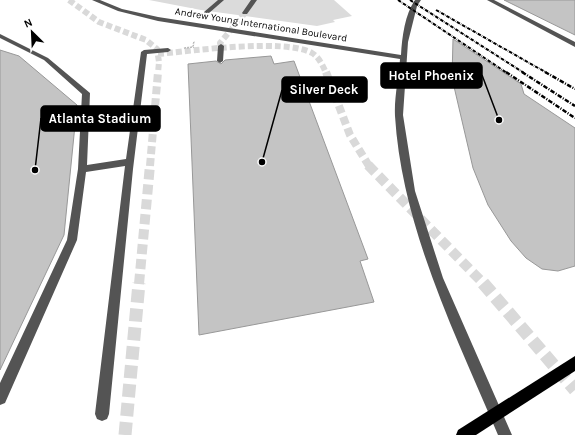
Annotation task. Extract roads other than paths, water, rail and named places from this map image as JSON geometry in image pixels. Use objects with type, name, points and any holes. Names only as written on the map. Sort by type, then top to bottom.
[{"type":"main road","points":[[463,435],[575,363]]},
{"type":"street","name":"Andrew Young International Boulevard","points":[[95,0],[120,10],[158,19],[403,57]]},
{"type":"street","points":[[206,13],[221,0]]},
{"type":"street","points":[[245,14],[254,0]]},
{"type":"street","points":[[418,0],[414,6],[405,42],[399,115],[410,190],[437,278],[505,435]]},
{"type":"street","points":[[490,0],[575,45]]},
{"type":"street","points":[[0,36],[46,59],[86,93],[82,169],[72,240],[0,398]]},
{"type":"street","points":[[220,61],[221,46]]},
{"type":"street","points":[[102,414],[130,162],[144,52],[168,50]]},
{"type":"street","points":[[82,169],[130,162]]},
{"type":"tunnel","points":[[69,0],[99,22],[146,40],[157,49],[159,62],[158,73]]},
{"type":"tunnel","points":[[221,46],[220,43],[245,13]]},
{"type":"tunnel","points":[[158,54],[214,48],[281,46],[312,53],[319,59],[326,73]]},
{"type":"tunnel","points":[[150,166],[158,72]]},
{"type":"tunnel","points":[[326,72],[350,135],[369,166]]},
{"type":"tunnel","points":[[139,284],[150,165]]},
{"type":"tunnel","points":[[368,165],[484,284]]},
{"type":"tunnel","points":[[125,435],[139,283]]},
{"type":"tunnel","points":[[483,283],[575,390]]},
{"type":"railway","points":[[398,0],[507,73]]},
{"type":"railway","points":[[410,0],[524,73]]},
{"type":"railway","points":[[436,10],[547,73]]},
{"type":"railway","points":[[506,72],[575,118]]},
{"type":"railway","points":[[522,72],[575,106]]},
{"type":"railway","points":[[545,72],[575,89]]},
{"type":"place","name":"Hotel Phoenix","points":[[499,120]]},
{"type":"place","name":"Silver Deck","points":[[262,162]]},
{"type":"place","name":"Atlanta Stadium","points":[[35,170]]}]
